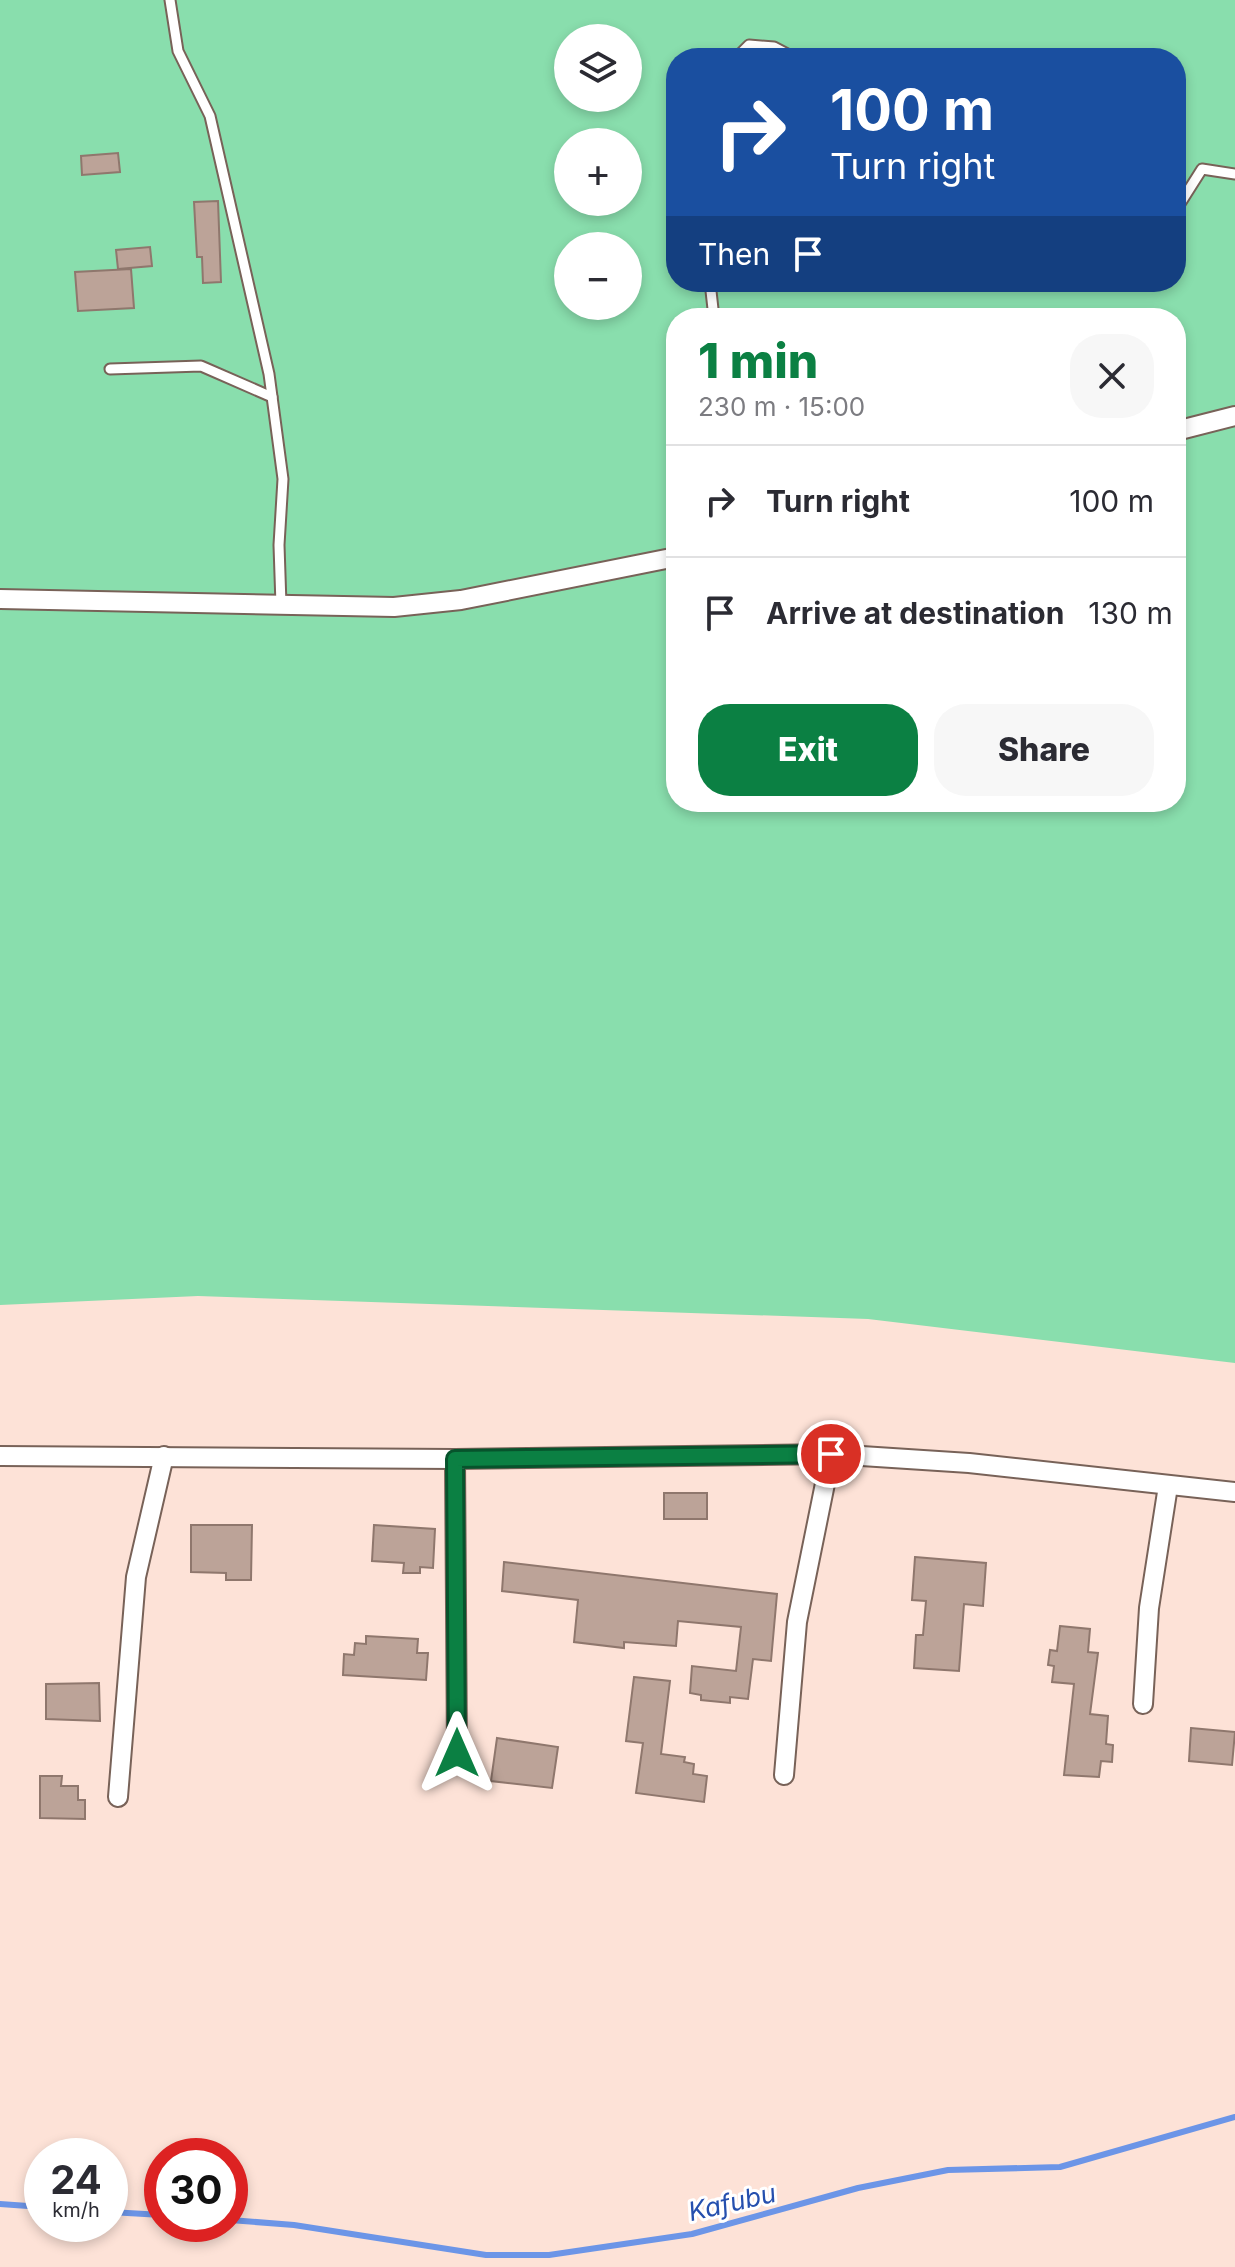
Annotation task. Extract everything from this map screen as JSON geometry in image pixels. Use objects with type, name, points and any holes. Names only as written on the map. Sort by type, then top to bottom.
[{"type":"street","points":[[1186,428],[1235,416]]},
{"type":"street","points":[[0,599],[394,607],[461,600],[666,559]]},
{"type":"street","points":[[784,1775],[797,1622],[831,1454]]},
{"type":"street","points":[[0,1456],[455,1459],[831,1454],[969,1463],[1235,1492]]},
{"type":"street","points":[[118,1797],[136,1577],[164,1456]]},
{"type":"street","points":[[455,1459],[457,1753]]},
{"type":"street","points":[[1143,1704],[1149,1608],[1168,1486]]},
{"type":"lane","points":[[170,0],[178,51],[210,116],[251,284],[272,397],[283,479],[279,545],[281,605]]},
{"type":"lane","points":[[746,48],[749,45],[776,48]]},
{"type":"lane","points":[[1186,194],[1202,169],[1235,174]]},
{"type":"lane","points":[[110,369],[201,366],[272,397]]},
{"type":"green space","points":[[0,0],[1235,0],[1235,1363],[868,1319],[198,1296],[0,1305]]},
{"type":"building","points":[[118,153],[120,172],[82,175],[81,156]]},
{"type":"building","points":[[218,201],[221,282],[203,283],[202,257],[197,257],[194,202]]},
{"type":"building","points":[[150,247],[152,266],[118,269],[116,250]]},
{"type":"building","points":[[131,269],[134,308],[78,311],[75,272]]},
{"type":"building","points":[[664,1493],[707,1493],[707,1519],[664,1519]]},
{"type":"building","points":[[191,1525],[252,1525],[251,1580],[226,1580],[226,1573],[191,1572]]},
{"type":"building","points":[[374,1525],[435,1529],[433,1568],[420,1567],[420,1573],[403,1573],[404,1563],[372,1561]]},
{"type":"building","points":[[915,1557],[986,1563],[983,1606],[964,1604],[959,1671],[914,1668],[916,1635],[923,1635],[926,1601],[912,1600]]},
{"type":"building","points":[[504,1562],[777,1594],[771,1661],[753,1659],[748,1699],[730,1697],[730,1703],[701,1700],[701,1695],[690,1693],[692,1666],[736,1671],[741,1627],[678,1621],[676,1646],[624,1642],[624,1648],[574,1642],[578,1600],[502,1591]]},
{"type":"building","points":[[1060,1626],[1090,1629],[1088,1652],[1098,1653],[1090,1714],[1108,1716],[1106,1744],[1113,1745],[1112,1762],[1101,1761],[1099,1777],[1064,1775],[1074,1684],[1052,1682],[1054,1666],[1048,1665],[1050,1650],[1057,1651]]},
{"type":"building","points":[[366,1636],[418,1639],[417,1653],[428,1653],[426,1680],[343,1675],[344,1654],[354,1655],[355,1643],[366,1644]]},
{"type":"building","points":[[634,1677],[670,1681],[661,1754],[685,1757],[684,1762],[694,1764],[693,1774],[707,1776],[704,1802],[636,1793],[643,1743],[626,1741]]},
{"type":"building","points":[[99,1683],[100,1721],[46,1719],[46,1684]]},
{"type":"building","points":[[1191,1728],[1235,1732],[1232,1765],[1189,1761]]},
{"type":"building","points":[[497,1738],[558,1747],[552,1788],[491,1781]]},
{"type":"building","points":[[40,1776],[62,1776],[61,1786],[78,1786],[78,1800],[85,1800],[85,1819],[40,1818]]},
{"type":"waterway","name":"Kafubu","points":[[248,2221],[294,2225],[486,2255],[549,2255],[692,2234],[858,2188],[948,2170],[1060,2167],[1235,2117]]},
{"type":"waterway","name":"Kafubu","points":[[0,2204],[24,2206]]},
{"type":"waterway","name":"Kafubu","points":[[128,2213],[144,2214]]},
{"type":"route","points":[[457,1753],[455,1459],[831,1454]]}]
